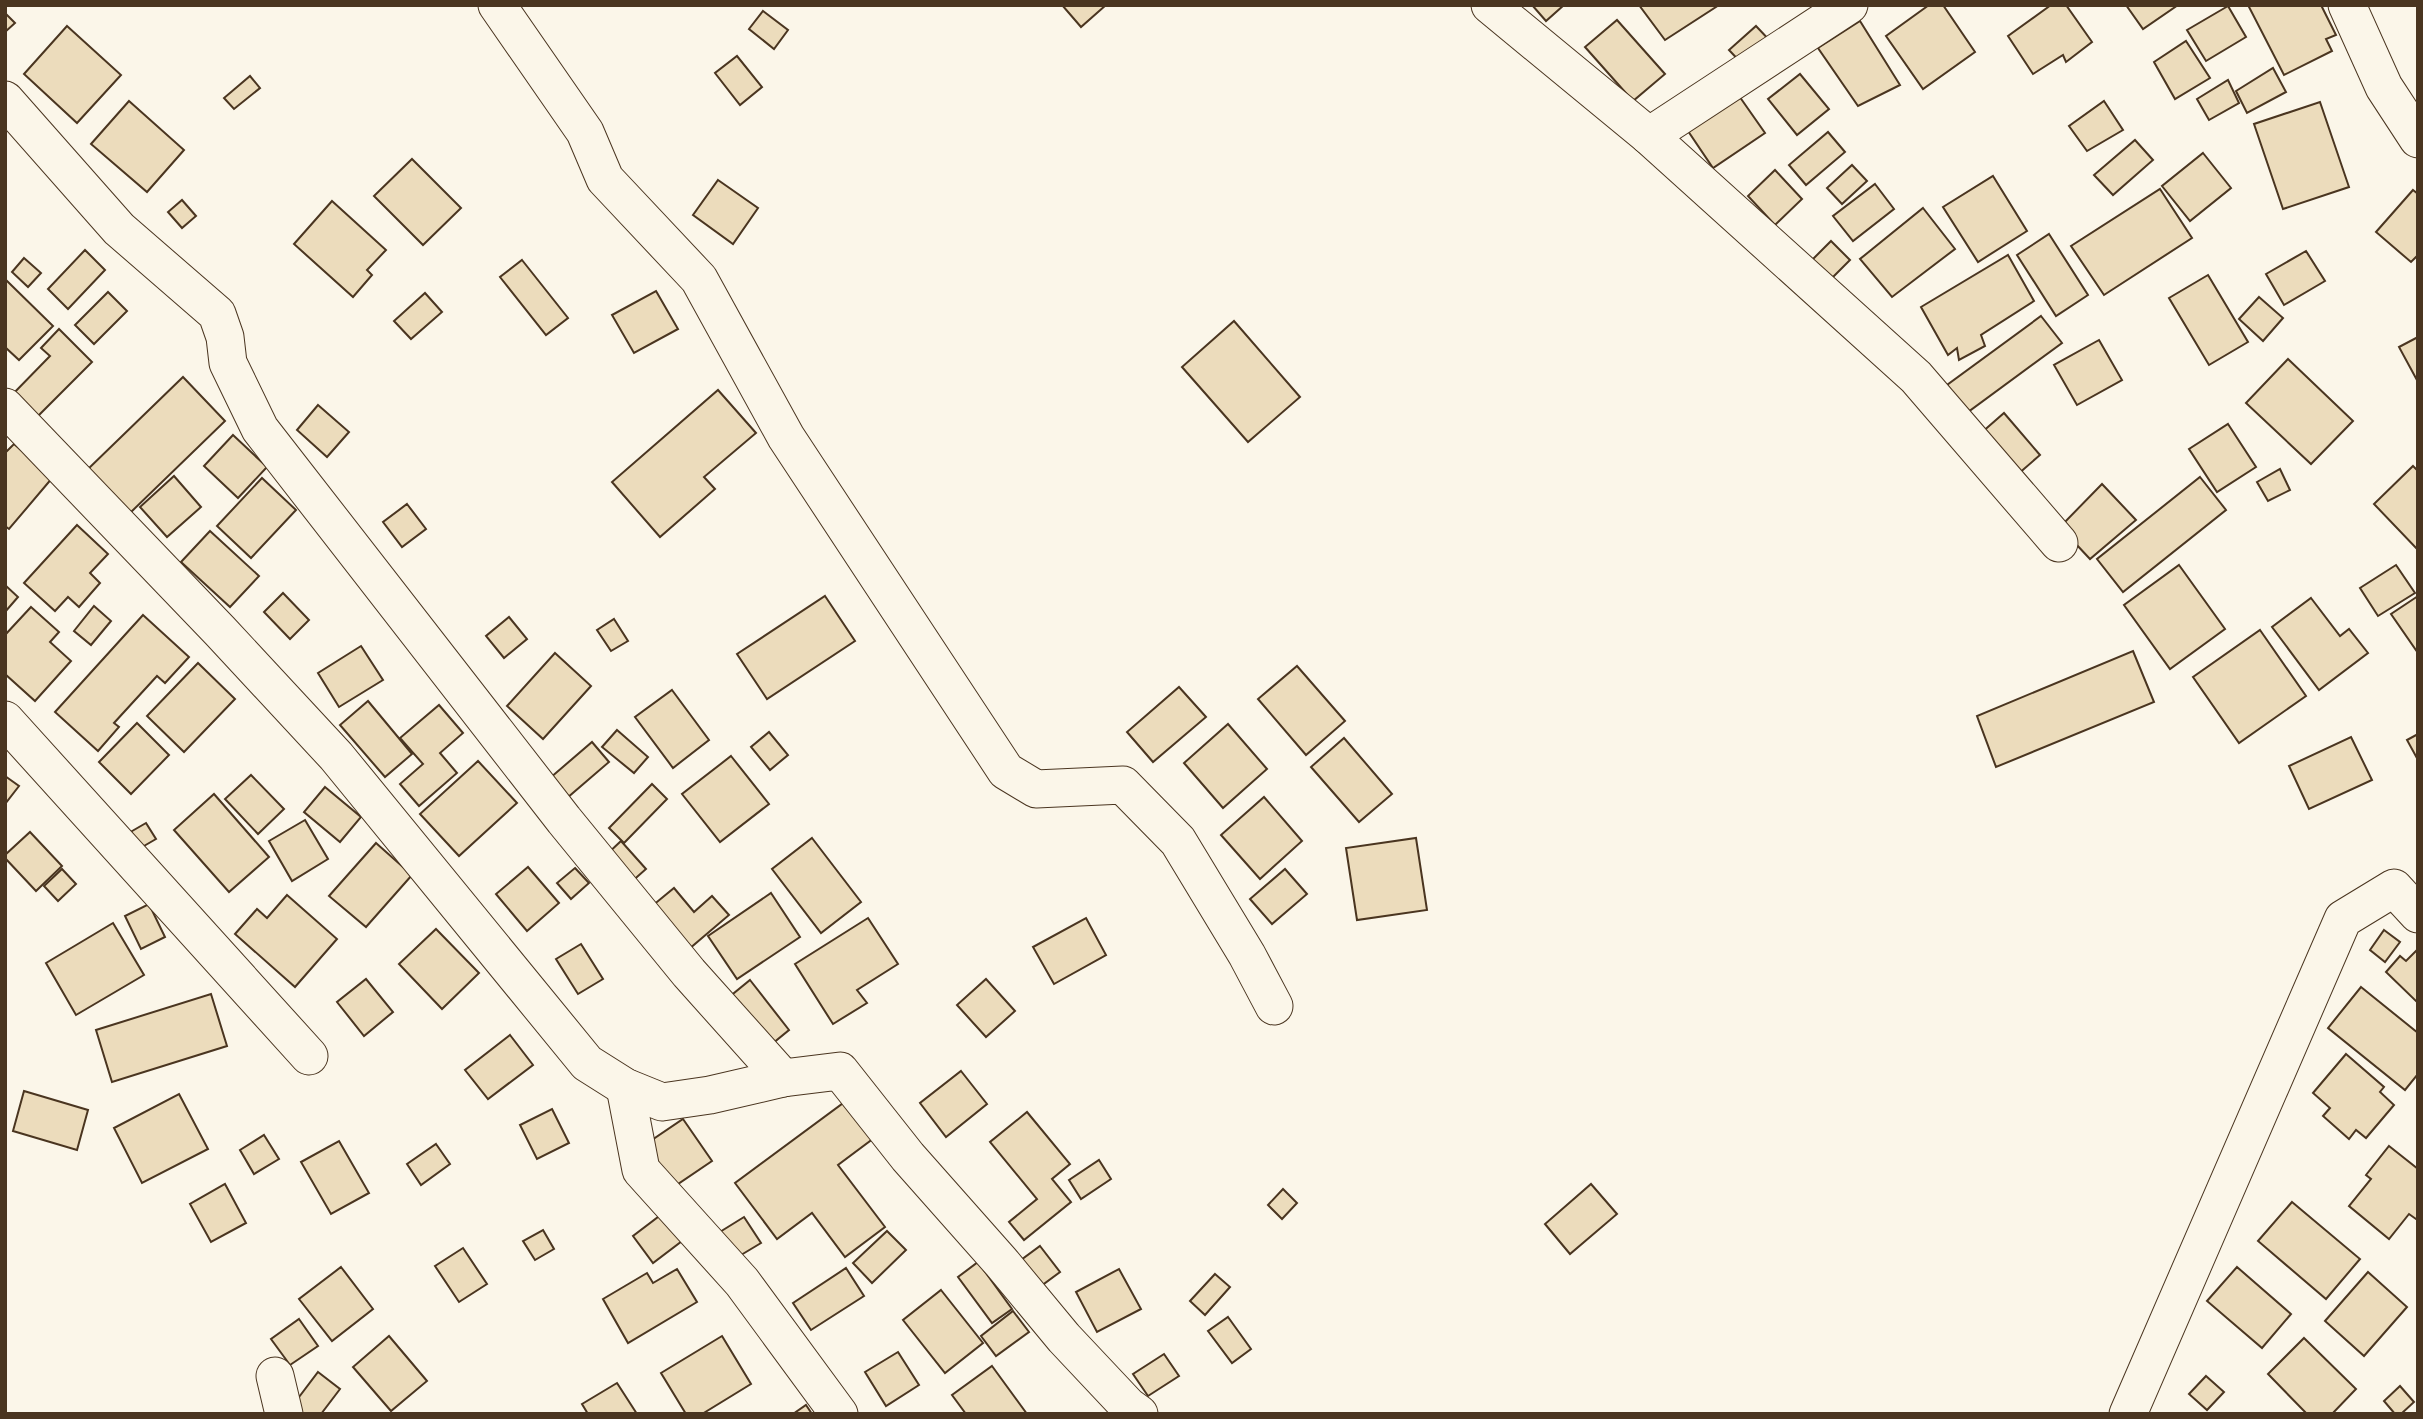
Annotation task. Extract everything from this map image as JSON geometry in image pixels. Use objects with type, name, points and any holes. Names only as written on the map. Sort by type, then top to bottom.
[{"type":"street","points":[[497,5],[585,132],[605,179],[699,279],[786,437],[1006,771],[1036,789],[1123,785],[1178,841],[1247,955],[1274,1006]]},
{"type":"street","points":[[1490,5],[1649,136],[1916,377],[2059,543]]},
{"type":"street","points":[[1649,136],[1849,5]]},
{"type":"street","points":[[2347,5],[2384,87],[2418,139]]},
{"type":"street","points":[[5,100],[119,229],[216,314],[225,337],[228,363],[260,429],[564,820],[689,973],[783,1078]]},
{"type":"street","points":[[5,407],[336,755],[587,1063],[625,1087],[662,1102],[710,1095],[783,1078],[840,1072],[908,1157],[1064,1338],[1128,1406],[1139,1414]]},
{"type":"street","points":[[5,720],[309,1056]]},
{"type":"street","points":[[2128,1414],[2343,919],[2393,888],[2418,914]]},
{"type":"street","points":[[625,1087],[641,1170],[742,1282],[839,1414]]},
{"type":"street","points":[[275,1376],[284,1414]]},
{"type":"building","points":[[1062,5],[1106,5],[1081,27]]},
{"type":"building","points":[[1532,5],[1564,5],[1546,21]]},
{"type":"building","points":[[1639,5],[1719,5],[1665,40]]},
{"type":"building","points":[[1929,5],[1943,5],[1975,52],[1923,89],[1886,36]]},
{"type":"building","points":[[2051,5],[2066,5],[2092,42],[2066,62],[2063,55],[2033,74],[2008,36]]},
{"type":"building","points":[[2126,5],[2178,5],[2143,29]]},
{"type":"building","points":[[2248,5],[2321,5],[2336,35],[2326,39],[2332,51],[2284,75]]},
{"type":"building","points":[[2228,6],[2246,37],[2206,61],[2187,30]]},
{"type":"building","points":[[763,11],[788,30],[774,49],[749,29]]},
{"type":"building","points":[[5,13],[15,23],[5,32]]},
{"type":"building","points":[[1617,20],[1665,74],[1633,101],[1585,47]]},
{"type":"building","points":[[1860,21],[1900,85],[1858,106],[1818,48]]},
{"type":"building","points":[[67,26],[121,75],[77,123],[24,74]]},
{"type":"building","points":[[1756,26],[1773,44],[1746,68],[1729,50]]},
{"type":"building","points":[[2186,41],[2210,78],[2175,99],[2154,62]]},
{"type":"building","points":[[737,56],[762,87],[740,105],[715,73]]},
{"type":"building","points":[[2273,68],[2286,92],[2247,113],[2236,91]]},
{"type":"building","points":[[1800,74],[1829,109],[1797,135],[1768,99]]},
{"type":"building","points":[[250,76],[260,88],[234,109],[224,98]]},
{"type":"building","points":[[2228,80],[2239,103],[2209,120],[2197,99]]},
{"type":"building","points":[[1737,93],[1765,133],[1713,168],[1686,128]]},
{"type":"building","points":[[129,101],[184,150],[147,192],[91,144]]},
{"type":"building","points":[[2104,101],[2123,130],[2087,151],[2069,126]]},
{"type":"building","points":[[2320,102],[2349,187],[2283,209],[2254,124]]},
{"type":"building","points":[[1828,132],[1845,152],[1806,185],[1789,165]]},
{"type":"building","points":[[2135,140],[2153,160],[2113,195],[2094,175]]},
{"type":"building","points":[[2203,153],[2231,188],[2190,221],[2162,186]]},
{"type":"building","points":[[412,159],[461,208],[423,245],[374,196]]},
{"type":"building","points":[[1852,165],[1867,181],[1842,204],[1827,188]]},
{"type":"building","points":[[1775,170],[1802,199],[1775,225],[1748,196]]},
{"type":"building","points":[[1993,176],[2027,231],[1978,262],[1943,207]]},
{"type":"building","points":[[718,180],[758,208],[733,244],[693,215]]},
{"type":"building","points":[[1875,184],[1894,209],[1853,241],[1833,216]]},
{"type":"building","points":[[2160,189],[2192,238],[2104,295],[2071,246]]},
{"type":"building","points":[[2413,190],[2418,194],[2418,255],[2411,262],[2376,232]]},
{"type":"building","points":[[182,200],[196,216],[182,228],[168,212]]},
{"type":"building","points":[[332,201],[386,250],[367,270],[372,275],[353,297],[294,244]]},
{"type":"building","points":[[1923,208],[1955,249],[1892,297],[1860,259]]},
{"type":"building","points":[[2049,234],[2088,295],[2056,316],[2017,255]]},
{"type":"building","points":[[1831,241],[1850,260],[1826,284],[1807,265]]},
{"type":"building","points":[[85,250],[105,270],[68,309],[48,289]]},
{"type":"building","points":[[2306,251],[2325,281],[2284,305],[2266,274]]},
{"type":"building","points":[[2008,255],[2034,301],[1981,335],[1985,346],[1959,360],[1957,348],[1948,355],[1921,307]]},
{"type":"building","points":[[24,258],[41,273],[28,287],[12,272]]},
{"type":"building","points":[[522,260],[568,318],[546,335],[500,277]]},
{"type":"building","points":[[2208,275],[2248,342],[2209,365],[2169,298]]},
{"type":"building","points":[[5,279],[53,326],[19,360],[5,347]]},
{"type":"building","points":[[656,291],[678,329],[634,353],[612,315]]},
{"type":"building","points":[[108,292],[127,311],[94,344],[75,325]]},
{"type":"building","points":[[425,293],[442,312],[411,339],[394,321]]},
{"type":"building","points":[[2259,297],[2283,318],[2263,341],[2239,319]]},
{"type":"building","points":[[2041,316],[2062,343],[1968,412],[1947,385]]},
{"type":"building","points":[[1234,321],[1300,397],[1248,442],[1182,367]]},
{"type":"building","points":[[59,329],[92,362],[32,422],[8,399],[50,356],[41,348]]},
{"type":"building","points":[[2418,337],[2418,382],[2399,347]]},
{"type":"building","points":[[2099,340],[2122,380],[2077,405],[2054,365]]},
{"type":"building","points":[[2288,359],[2353,421],[2311,464],[2246,403]]},
{"type":"building","points":[[183,377],[225,421],[130,513],[87,470]]},
{"type":"building","points":[[718,390],[756,433],[704,477],[715,489],[660,537],[612,482]]},
{"type":"building","points":[[318,405],[349,432],[327,457],[297,430]]},
{"type":"building","points":[[2004,413],[2040,455],[2010,481],[1973,440]]},
{"type":"building","points":[[2228,424],[2256,467],[2217,492],[2189,449]]},
{"type":"building","points":[[233,435],[267,467],[238,498],[204,466]]},
{"type":"building","points":[[14,444],[53,477],[9,529],[5,526],[5,453]]},
{"type":"building","points":[[2413,466],[2418,471],[2418,550],[2374,504]]},
{"type":"building","points":[[2280,469],[2290,490],[2268,501],[2257,482]]},
{"type":"building","points":[[174,476],[201,507],[167,537],[140,507]]},
{"type":"building","points":[[2200,477],[2226,510],[2123,592],[2097,559]]},
{"type":"building","points":[[262,478],[296,510],[251,558],[217,526]]},
{"type":"building","points":[[2102,484],[2136,520],[2090,559],[2060,527]]},
{"type":"building","points":[[407,504],[426,529],[402,547],[383,522]]},
{"type":"building","points":[[77,525],[108,554],[90,573],[100,583],[79,607],[68,597],[55,611],[24,583]]},
{"type":"building","points":[[210,531],[259,576],[230,607],[181,562]]},
{"type":"building","points":[[2179,565],[2225,629],[2170,669],[2124,605]]},
{"type":"building","points":[[2396,565],[2415,593],[2378,616],[2360,588]]},
{"type":"building","points":[[5,585],[18,597],[5,612]]},
{"type":"building","points":[[283,593],[309,620],[290,639],[264,612]]},
{"type":"building","points":[[825,596],[855,641],[767,699],[737,654]]},
{"type":"building","points":[[2418,596],[2418,653],[2391,614]]},
{"type":"building","points":[[2311,598],[2340,636],[2349,629],[2368,653],[2319,690],[2272,627]]},
{"type":"building","points":[[94,606],[111,621],[91,645],[74,631]]},
{"type":"building","points":[[31,607],[59,632],[50,642],[71,661],[35,701],[5,674],[5,635]]},
{"type":"building","points":[[143,615],[189,657],[165,683],[157,676],[114,723],[119,727],[98,751],[55,712]]},
{"type":"building","points":[[509,617],[527,639],[504,658],[486,636]]},
{"type":"building","points":[[614,619],[628,641],[611,651],[597,630]]},
{"type":"building","points":[[2260,630],[2306,696],[2239,743],[2193,677]]},
{"type":"building","points":[[361,646],[383,680],[339,707],[318,673]]},
{"type":"building","points":[[2133,651],[2154,702],[1996,767],[1977,716]]},
{"type":"building","points":[[555,653],[591,686],[543,739],[507,706]]},
{"type":"building","points":[[198,663],[235,699],[184,752],[147,716]]},
{"type":"building","points":[[1297,666],[1345,721],[1306,755],[1258,699]]},
{"type":"building","points":[[1179,687],[1206,717],[1153,762],[1127,732]]},
{"type":"building","points":[[672,690],[709,740],[673,768],[635,717]]},
{"type":"building","points":[[368,701],[412,754],[385,777],[340,725]]},
{"type":"building","points":[[439,705],[463,733],[440,753],[457,773],[419,806],[400,784],[423,764],[400,738]]},
{"type":"building","points":[[137,723],[169,755],[131,794],[99,762]]},
{"type":"building","points":[[1228,724],[1267,769],[1223,808],[1184,763]]},
{"type":"building","points":[[617,730],[648,757],[634,773],[602,747]]},
{"type":"building","points":[[769,732],[788,755],[770,770],[751,747]]},
{"type":"building","points":[[2418,734],[2418,760],[2407,740]]},
{"type":"building","points":[[2351,737],[2372,780],[2309,809],[2289,766]]},
{"type":"building","points":[[1344,738],[1392,794],[1359,822],[1311,767]]},
{"type":"building","points":[[592,742],[609,762],[560,804],[543,784]]},
{"type":"building","points":[[731,756],[769,804],[720,842],[682,794]]},
{"type":"building","points":[[478,761],[517,803],[459,856],[420,814]]},
{"type":"building","points":[[251,775],[284,809],[258,834],[225,799]]},
{"type":"building","points":[[5,776],[19,786],[5,804]]},
{"type":"building","points":[[652,784],[667,799],[624,843],[609,828]]},
{"type":"building","points":[[325,787],[361,817],[340,842],[304,812]]},
{"type":"building","points":[[214,794],[269,857],[229,892],[174,830]]},
{"type":"building","points":[[1264,797],[1302,841],[1260,879],[1221,835]]},
{"type":"building","points":[[305,820],[328,859],[292,881],[269,841]]},
{"type":"building","points":[[146,823],[156,839],[137,850],[127,834]]},
{"type":"building","points":[[30,832],[62,866],[36,891],[5,858]]},
{"type":"building","points":[[812,838],[861,902],[821,933],[772,869]]},
{"type":"building","points":[[1416,838],[1427,910],[1357,920],[1346,848]]},
{"type":"building","points":[[621,841],[646,869],[629,884],[605,856]]},
{"type":"building","points":[[376,843],[412,875],[366,927],[329,896]]},
{"type":"building","points":[[528,867],[559,903],[527,931],[496,894]]},
{"type":"building","points":[[575,868],[589,883],[571,899],[557,883]]},
{"type":"building","points":[[62,869],[76,884],[58,901],[44,886]]},
{"type":"building","points":[[1285,869],[1307,894],[1272,924],[1250,899]]},
{"type":"building","points":[[674,888],[694,912],[712,896],[729,915],[689,949],[652,906]]},
{"type":"building","points":[[771,893],[800,937],[737,979],[708,936]]},
{"type":"building","points":[[287,895],[337,939],[295,987],[235,934],[257,909],[267,918]]},
{"type":"building","points":[[149,904],[165,937],[141,949],[125,916]]},
{"type":"building","points":[[868,918],[898,964],[857,990],[867,1003],[833,1024],[795,964]]},
{"type":"building","points":[[1086,918],[1106,955],[1054,984],[1033,947]]},
{"type":"building","points":[[113,923],[144,975],[76,1015],[46,963]]},
{"type":"building","points":[[436,929],[479,973],[442,1009],[399,964]]},
{"type":"building","points":[[2384,930],[2400,942],[2385,962],[2370,950]]},
{"type":"building","points":[[581,944],[603,979],[578,994],[556,959]]},
{"type":"building","points":[[2418,949],[2418,1003],[2386,972],[2400,956],[2406,961]]},
{"type":"building","points":[[366,979],[393,1012],[364,1036],[337,1002]]},
{"type":"building","points":[[986,979],[1015,1011],[986,1037],[957,1005]]},
{"type":"building","points":[[750,980],[789,1030],[767,1048],[728,998]]},
{"type":"building","points":[[2361,987],[2418,1033],[2418,1074],[2405,1090],[2328,1028]]},
{"type":"building","points":[[211,994],[227,1046],[112,1082],[96,1030]]},
{"type":"building","points":[[510,1035],[533,1065],[488,1099],[465,1070]]},
{"type":"building","points":[[2346,1054],[2384,1087],[2380,1092],[2394,1105],[2366,1138],[2356,1130],[2349,1139],[2323,1116],[2330,1108],[2313,1093]]},
{"type":"building","points":[[961,1071],[987,1104],[946,1137],[920,1103]]},
{"type":"building","points":[[24,1091],[88,1110],[77,1150],[13,1131]]},
{"type":"building","points":[[179,1094],[208,1149],[142,1183],[114,1128]]},
{"type":"building","points":[[846,1101],[874,1138],[838,1165],[885,1227],[845,1257],[812,1213],[777,1239],[735,1183]]},
{"type":"building","points":[[552,1109],[569,1143],[537,1159],[520,1125]]},
{"type":"building","points":[[1027,1112],[1070,1164],[1052,1179],[1071,1202],[1024,1240],[1009,1222],[1037,1199],[990,1142]]},
{"type":"building","points":[[683,1119],[712,1161],[675,1186],[646,1144]]},
{"type":"building","points":[[264,1135],[279,1159],[254,1174],[240,1150]]},
{"type":"building","points":[[339,1141],[369,1193],[331,1214],[301,1162]]},
{"type":"building","points":[[436,1144],[450,1164],[421,1185],[407,1164]]},
{"type":"building","points":[[2389,1146],[2418,1169],[2418,1217],[2416,1219],[2409,1214],[2389,1239],[2349,1206],[2371,1179],[2366,1175]]},
{"type":"building","points":[[1099,1160],[1111,1179],[1081,1199],[1069,1180]]},
{"type":"building","points":[[225,1184],[246,1223],[211,1242],[190,1204]]},
{"type":"building","points":[[1591,1184],[1617,1214],[1570,1254],[1545,1224]]},
{"type":"building","points":[[1283,1189],[1297,1203],[1282,1219],[1268,1205]]},
{"type":"building","points":[[2292,1202],[2360,1259],[2326,1299],[2258,1241]]},
{"type":"building","points":[[662,1214],[682,1241],[653,1263],[633,1236]]},
{"type":"building","points":[[744,1217],[761,1243],[731,1261],[715,1235]]},
{"type":"building","points":[[543,1230],[554,1249],[535,1260],[523,1241]]},
{"type":"building","points":[[887,1231],[906,1250],[872,1283],[853,1263]]},
{"type":"building","points":[[1040,1246],[1060,1272],[1041,1286],[1021,1260]]},
{"type":"building","points":[[463,1248],[487,1284],[459,1302],[435,1266]]},
{"type":"building","points":[[978,1262],[1012,1309],[992,1323],[958,1277]]},
{"type":"building","points":[[341,1267],[373,1309],[332,1341],[299,1299]]},
{"type":"building","points":[[2237,1267],[2291,1314],[2262,1348],[2207,1301]]},
{"type":"building","points":[[846,1268],[864,1296],[811,1330],[793,1303]]},
{"type":"building","points":[[677,1269],[697,1302],[628,1343],[603,1299],[647,1273],[653,1283]]},
{"type":"building","points":[[1119,1269],[1141,1309],[1097,1332],[1076,1292]]},
{"type":"building","points":[[2368,1272],[2407,1307],[2364,1356],[2325,1321]]},
{"type":"building","points":[[1215,1274],[1230,1287],[1205,1315],[1190,1301]]},
{"type":"building","points":[[941,1290],[983,1343],[945,1373],[903,1320]]},
{"type":"building","points":[[1013,1311],[1029,1332],[996,1356],[981,1336]]},
{"type":"building","points":[[1228,1317],[1251,1349],[1232,1363],[1208,1331]]},
{"type":"building","points":[[299,1319],[318,1346],[290,1365],[271,1339]]},
{"type":"building","points":[[389,1336],[427,1381],[391,1411],[353,1367]]},
{"type":"building","points":[[722,1336],[751,1384],[702,1414],[686,1414],[661,1373]]},
{"type":"building","points":[[2304,1338],[2356,1389],[2332,1414],[2307,1414],[2268,1374]]},
{"type":"building","points":[[898,1352],[919,1385],[886,1406],[865,1372]]},
{"type":"building","points":[[1164,1354],[1179,1376],[1148,1396],[1133,1374]]},
{"type":"building","points":[[992,1366],[1027,1414],[966,1414],[952,1395]]},
{"type":"building","points":[[318,1372],[340,1389],[321,1414],[304,1414],[293,1405]]},
{"type":"building","points":[[2206,1376],[2224,1392],[2207,1410],[2189,1394]]},
{"type":"building","points":[[617,1383],[637,1414],[588,1414],[582,1404]]},
{"type":"building","points":[[2400,1386],[2414,1402],[2401,1414],[2395,1414],[2384,1401]]},
{"type":"building","points":[[806,1405],[812,1414],[793,1414]]}]
